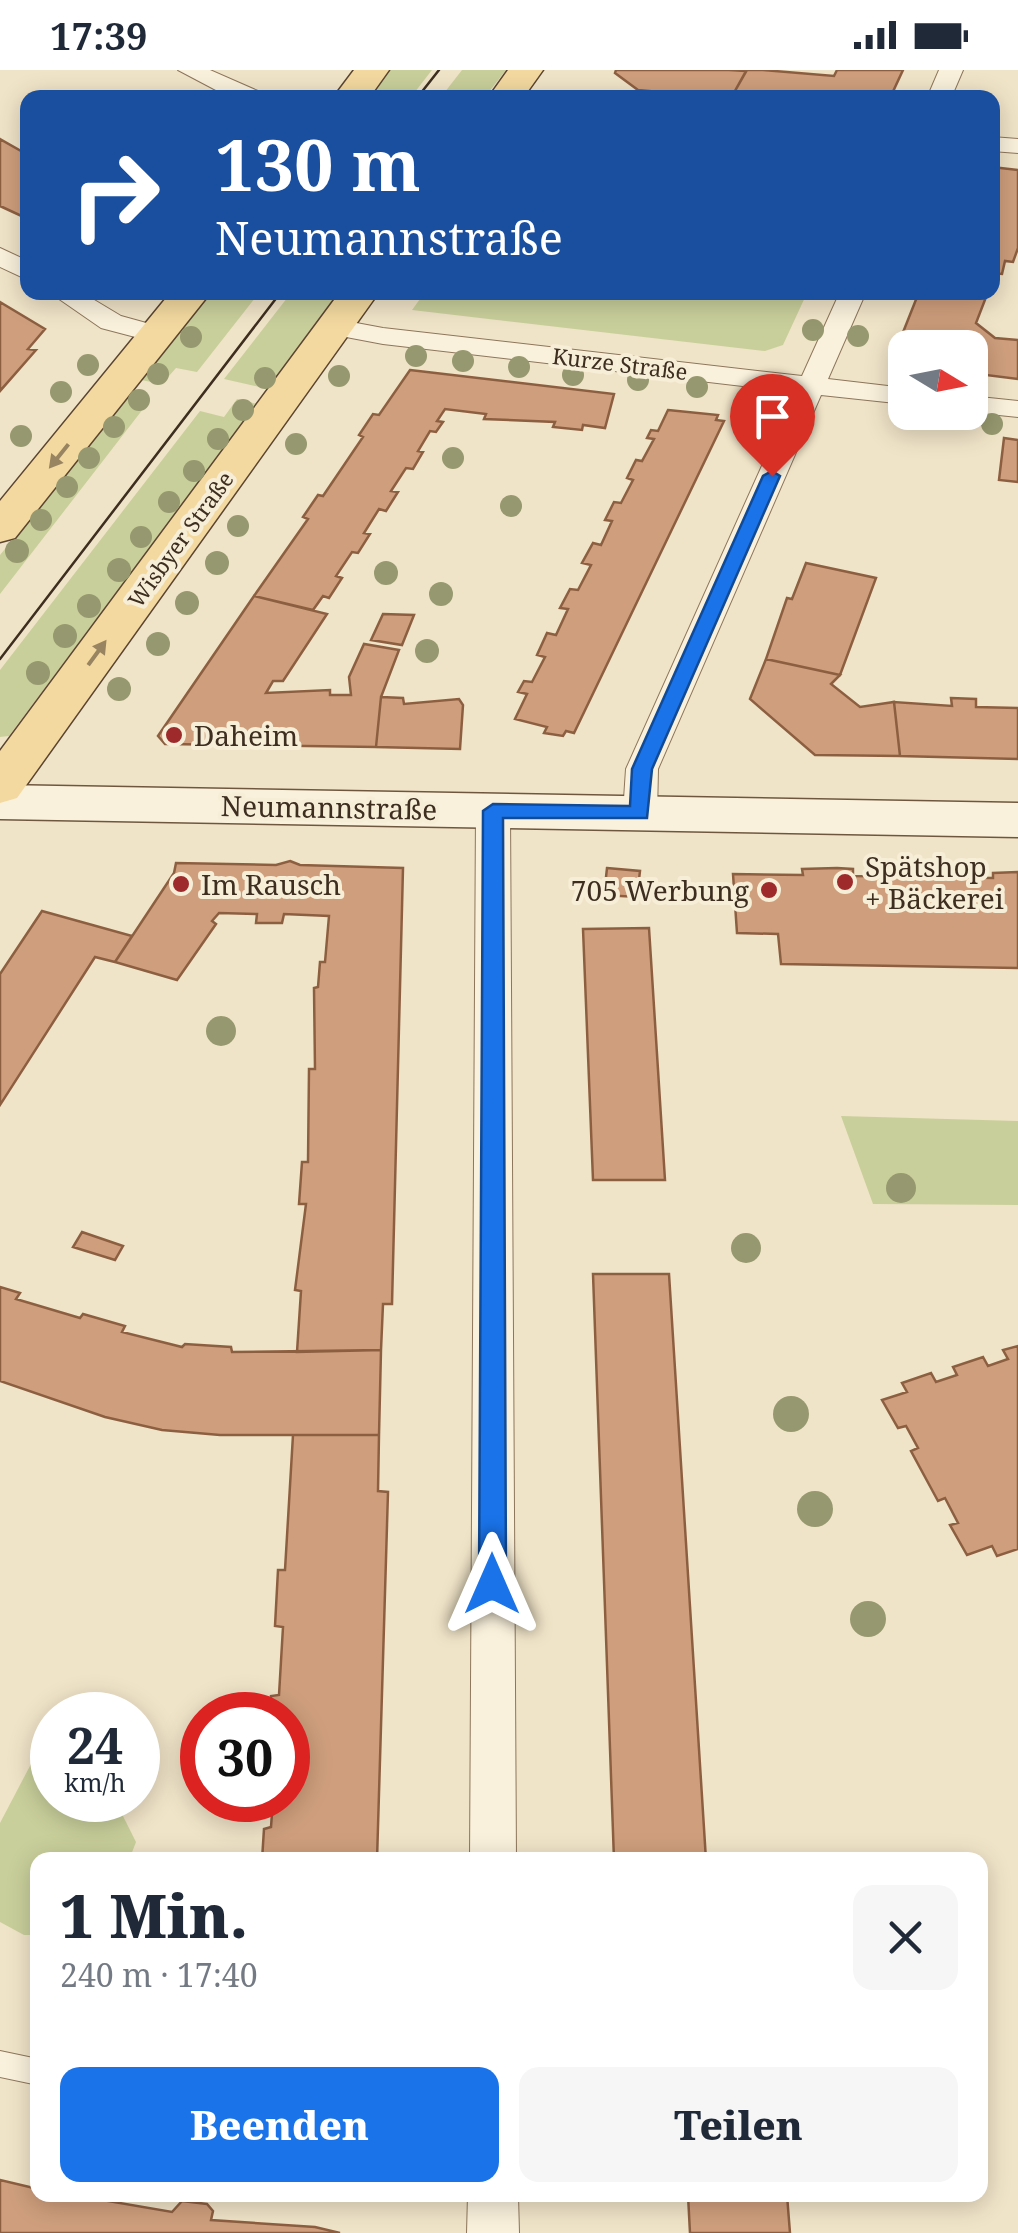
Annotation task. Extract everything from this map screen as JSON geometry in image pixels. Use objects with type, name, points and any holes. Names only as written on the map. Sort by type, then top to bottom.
[{"type":"main road","points":[[356,90],[372,70]]},
{"type":"main road","points":[[510,90],[526,70]]},
{"type":"main road","points":[[0,528],[186,300]]},
{"type":"main road","name":"Wisbyer Straße","points":[[0,786],[347,310]]},
{"type":"street","points":[[190,70],[234,90]]},
{"type":"street","points":[[75,300],[112,322],[158,336]]},
{"type":"street","points":[[640,814],[642,769],[850,300]]},
{"type":"street","name":"Kurze Straße","points":[[347,310],[383,336],[888,394]]},
{"type":"street","points":[[988,406],[1018,409]]},
{"type":"street","name":"Neumannstraße","points":[[0,802],[1018,820]]},
{"type":"street","points":[[492,1852],[493,811]]},
{"type":"street","points":[[493,2202],[493,2233]]},
{"type":"lane","points":[[0,2064],[30,2070]]},
{"type":"green space","points":[[390,70],[432,70],[416,90],[374,90]]},
{"type":"green space","points":[[462,70],[506,70],[490,90],[446,90]]},
{"type":"green space","points":[[205,300],[254,300],[197,372],[176,368],[162,384],[141,380]]},
{"type":"green space","points":[[286,300],[335,300],[268,389],[224,379]]},
{"type":"green space","points":[[419,300],[804,300],[783,345],[765,351],[412,310]]},
{"type":"green space","points":[[129,396],[150,400],[0,594],[0,555]]},
{"type":"green space","points":[[237,399],[257,404],[9,736],[0,737],[0,670],[200,411],[224,417]]},
{"type":"green space","points":[[841,1116],[1018,1121],[1018,1205],[873,1204]]},
{"type":"green space","points":[[30,1766],[30,1822],[126,1822],[136,1842],[132,1852],[30,1852],[30,1935],[0,1922],[0,1823]]},
{"type":"building","points":[[747,70],[834,76],[837,70],[903,70],[894,90],[736,90]]},
{"type":"building","points":[[746,71],[735,90],[638,90],[615,73]]},
{"type":"building","points":[[0,139],[20,150],[20,215],[0,206]]},
{"type":"building","points":[[1000,168],[1018,170],[1018,248],[1013,262],[1005,261],[1002,274]]},
{"type":"building","points":[[916,300],[985,300],[976,323],[985,330],[904,330]]},
{"type":"building","points":[[0,302],[45,329],[28,349],[36,350],[0,391]]},
{"type":"building","points":[[988,332],[995,338],[1018,340],[1018,379],[988,375]]},
{"type":"building","points":[[410,370],[614,394],[605,428],[583,425],[582,430],[553,427],[555,422],[484,419],[486,414],[445,409],[437,421],[443,422],[436,432],[430,431],[413,469],[406,468],[391,491],[398,492],[386,511],[379,509],[364,533],[370,534],[358,553],[352,552],[336,576],[342,578],[329,598],[323,596],[313,610],[254,596],[308,519],[303,517],[318,495],[323,496],[363,437],[359,435],[373,414],[379,415]]},
{"type":"building","points":[[668,410],[718,415],[716,420],[724,421],[574,733],[544,733],[547,727],[515,719],[527,694],[518,692],[524,681],[532,682],[545,657],[537,655],[547,633],[556,635],[568,609],[560,608],[570,589],[578,590],[591,565],[582,563],[593,543],[601,545],[612,521],[605,520],[614,502],[621,503],[633,480],[627,478],[636,460],[642,461],[654,439],[647,438],[651,430],[658,431]]},
{"type":"building","points":[[1004,438],[1018,440],[1018,482],[999,480]]},
{"type":"building","points":[[806,563],[876,578],[840,675],[766,659],[787,598],[792,599]]},
{"type":"building","points":[[254,596],[327,614],[283,681],[273,681],[266,693],[330,690],[330,695],[351,695],[349,677],[364,644],[399,650],[381,697],[376,747],[165,744],[158,736]]},
{"type":"building","points":[[383,614],[414,615],[402,645],[371,640]]},
{"type":"building","points":[[766,659],[840,675],[831,684],[860,707],[894,702],[900,756],[815,755],[750,699]]},
{"type":"building","points":[[381,697],[403,698],[404,704],[459,699],[463,705],[460,749],[376,747]]},
{"type":"building","points":[[951,698],[976,699],[976,707],[1018,708],[1018,759],[900,756],[894,702],[952,706]]},
{"type":"building","points":[[290,861],[300,865],[403,868],[392,1304],[383,1304],[381,1350],[297,1352],[301,1291],[295,1290],[306,1204],[299,1204],[302,1162],[308,1162],[309,1069],[315,1069],[314,988],[318,987],[320,962],[325,962],[329,916],[284,914],[282,923],[256,923],[257,914],[219,913],[212,921],[216,924],[177,980],[115,962],[174,873],[176,863],[276,865]]},
{"type":"building","points":[[607,868],[640,871],[637,897],[604,895]]},
{"type":"building","points":[[802,869],[853,869],[853,876],[993,878],[993,873],[1018,872],[1018,968],[781,964],[778,934],[737,933],[733,874],[803,875]]},
{"type":"building","points":[[42,911],[132,936],[115,962],[95,957],[0,1105],[0,974]]},
{"type":"building","points":[[649,928],[665,1180],[593,1180],[583,929]]},
{"type":"building","points":[[82,1232],[123,1246],[115,1260],[73,1247]]},
{"type":"building","points":[[593,1274],[669,1274],[705,1852],[614,1852]]},
{"type":"building","points":[[0,1287],[20,1293],[16,1299],[80,1318],[83,1314],[125,1326],[122,1332],[182,1347],[231,1347],[232,1352],[381,1350],[379,1435],[220,1435],[162,1430],[105,1417],[0,1381]]},
{"type":"building","points":[[1018,1346],[1018,1549],[997,1556],[992,1546],[967,1555],[950,1525],[958,1523],[945,1498],[938,1501],[911,1451],[918,1448],[906,1426],[898,1428],[882,1400],[907,1392],[902,1383],[931,1373],[936,1382],[957,1375],[953,1367],[983,1357],[988,1366],[1008,1359],[1003,1350]]},
{"type":"building","points":[[293,1435],[379,1435],[378,1491],[388,1492],[377,1852],[263,1852],[264,1829],[271,1827],[271,1822],[310,1822],[310,1692],[279,1692],[283,1627],[275,1626],[278,1570],[285,1570]]},
{"type":"building","points":[[0,2180],[30,2187],[30,2202],[114,2202],[172,2212],[181,2202],[190,2202],[207,2204],[213,2211],[211,2220],[315,2227],[340,2233],[0,2233]]},
{"type":"building","points":[[688,2202],[788,2202],[790,2233],[690,2233]]},
{"type":"tram line","points":[[423,90],[439,70]]},
{"type":"tram line","points":[[0,659],[275,300]]},
{"type":"place","name":"Daheim","points":[[174,735]]},
{"type":"place","name":"Spätshop + Bäckerei","points":[[845,882]]},
{"type":"place","name":"Im Rausch","points":[[181,884]]},
{"type":"place","name":"705 Werbung","points":[[769,890]]},
{"type":"route","points":[[492,1584],[493,811],[640,814],[642,769],[772,476]]}]
